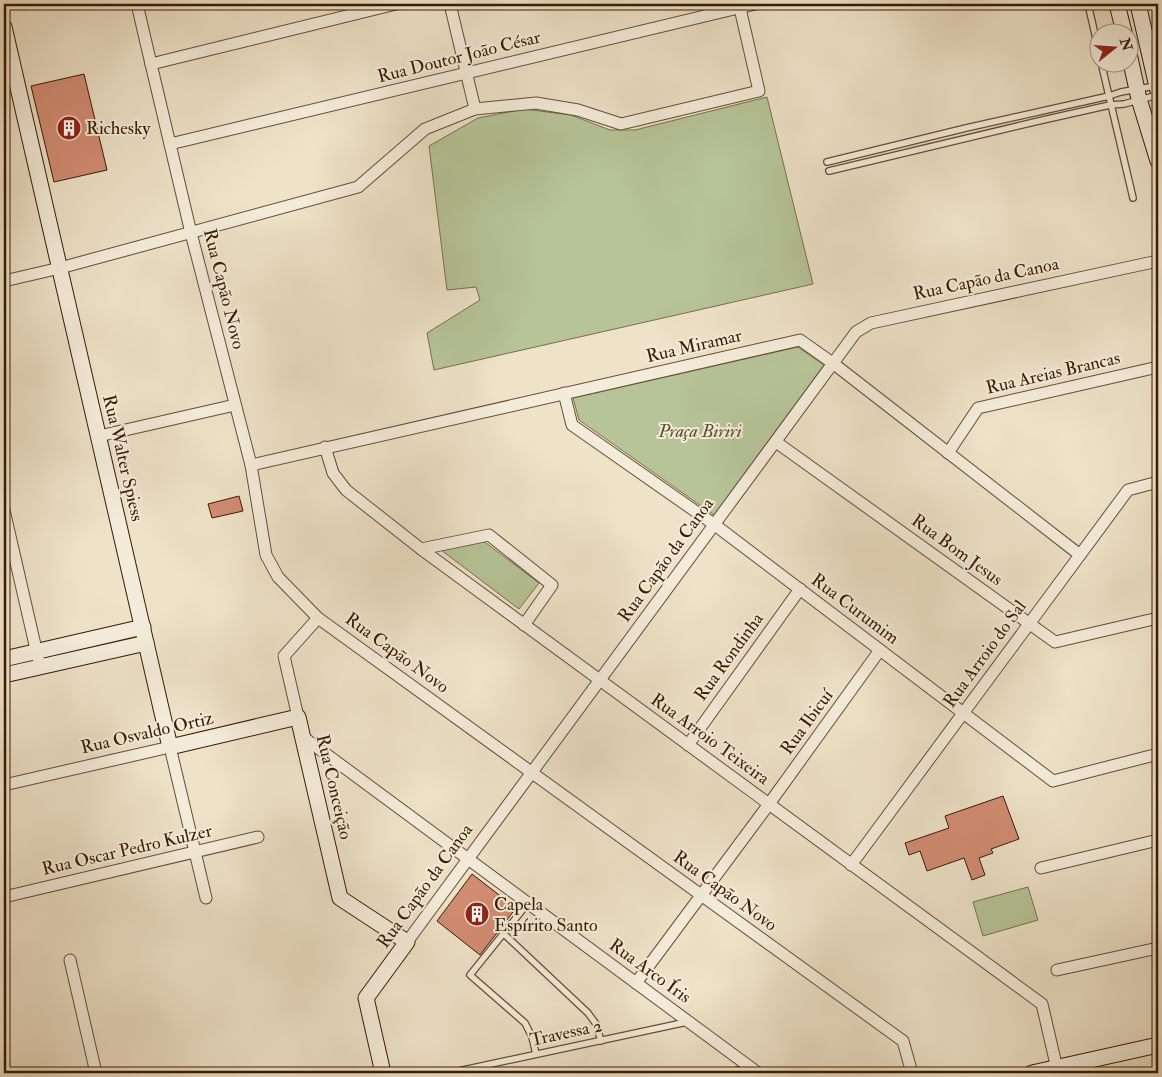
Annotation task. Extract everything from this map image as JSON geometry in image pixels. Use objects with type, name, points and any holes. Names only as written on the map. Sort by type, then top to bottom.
[{"type":"street","name":"Rua Capão Novo","points":[[137,4],[191,233],[250,465],[266,555],[278,577],[318,618],[903,1041],[912,1073]]},
{"type":"street","points":[[151,64],[396,4]]},
{"type":"street","points":[[450,4],[475,108]]},
{"type":"street","name":"Rua Doutor João César","points":[[170,144],[740,6],[756,4]]},
{"type":"street","points":[[1117,4],[1122,22]]},
{"type":"street","points":[[1138,4],[1158,90]]},
{"type":"street","points":[[4,281],[60,268],[358,187],[425,129],[475,108],[536,103],[578,110],[620,124],[759,91],[740,6]]},
{"type":"street","name":"Rua Walter Spiess","points":[[4,26],[206,898]]},
{"type":"street","points":[[1133,72],[1158,161]]},
{"type":"street","name":"Rua Capão da Canoa","points":[[383,1073],[366,998],[856,332],[871,323],[1158,261]]},
{"type":"street","name":"Rua Miramar","points":[[250,465],[800,340],[834,364],[1080,555]]},
{"type":"street","name":"Rua Areias Brancas","points":[[948,453],[978,408],[1158,367]]},
{"type":"street","name":"Rua Curumim","points":[[564,393],[572,424],[715,525],[1053,781],[1158,754]]},
{"type":"street","points":[[98,436],[235,405]]},
{"type":"street","name":"Rua Bom Jesus","points":[[776,442],[1055,642],[1158,618]]},
{"type":"street","name":"Rua Arroio Teixeira","points":[[325,447],[333,473],[346,490],[421,549],[1042,1004],[1058,1070]]},
{"type":"street","name":"Rua Arroio do Sal","points":[[851,865],[1128,490],[1158,482]]},
{"type":"street","points":[[4,510],[40,667]]},
{"type":"street","points":[[421,549],[489,535],[552,584],[524,624]]},
{"type":"street","name":"Rua Rondinha","points":[[688,745],[800,589]]},
{"type":"street","name":"Rua Conceição","points":[[318,618],[284,656],[340,898],[407,942]]},
{"type":"street","points":[[4,659],[143,627]]},
{"type":"street","points":[[4,675],[146,643]]},
{"type":"street","name":"Rua Ibicuí","points":[[636,983],[702,896],[880,650]]},
{"type":"street","name":"Rua Osvaldo Ortiz","points":[[4,785],[298,717]]},
{"type":"street","name":"Rua Arco Íris","points":[[303,737],[754,1070]]},
{"type":"street","name":"Rua Oscar Pedro Kulzer","points":[[4,897],[258,837]]},
{"type":"street","points":[[1041,868],[1158,840]]},
{"type":"street","points":[[1057,970],[1158,948]]},
{"type":"street","points":[[70,960],[96,1073]]},
{"type":"street","points":[[1032,1073],[1058,1070],[1158,1045]]},
{"type":"lane","points":[[1088,4],[1092,22]]},
{"type":"lane","points":[[1103,72],[1133,198]]},
{"type":"lane","points":[[829,171],[1110,105],[1124,104],[1138,95],[1158,90]]},
{"type":"lane","points":[[827,162],[1121,92],[1138,95],[1158,90]]},
{"type":"lane","points":[[1121,92],[1124,104]]},
{"type":"lane","points":[[528,903],[470,975],[524,1023],[532,1037],[536,1054]]},
{"type":"lane","points":[[504,934],[588,1013],[596,1024],[600,1041]]},
{"type":"lane","name":"Travessa 2","points":[[449,1073],[689,1022]]},
{"type":"lane","points":[[724,1073],[754,1070]]},
{"type":"green space","points":[[767,97],[813,284],[434,370],[427,333],[480,300],[476,287],[447,290],[429,146],[478,118],[524,109],[571,115],[610,130],[635,130]]},
{"type":"green space","name":"Praça Biriri","points":[[798,347],[824,365],[714,515],[579,420],[573,398]]},
{"type":"green space","points":[[482,540],[539,583],[519,609],[441,550]]},
{"type":"green space","points":[[1028,887],[1038,920],[983,936],[973,902]]},
{"type":"building","name":"Richesky","points":[[84,74],[107,170],[54,182],[31,86]]},
{"type":"building","points":[[239,496],[243,511],[212,518],[208,504]]},
{"type":"building","points":[[1003,796],[1019,839],[991,849],[993,853],[979,858],[985,875],[972,880],[964,858],[927,871],[920,851],[909,855],[905,843],[949,828],[945,816]]},
{"type":"building","name":"Capela Espírito Santo","points":[[472,874],[516,908],[480,955],[437,921]]},
{"type":"place","name":"Richesky","points":[[69,128]]},
{"type":"place","name":"Capela Espírito Santo","points":[[477,914]]}]
